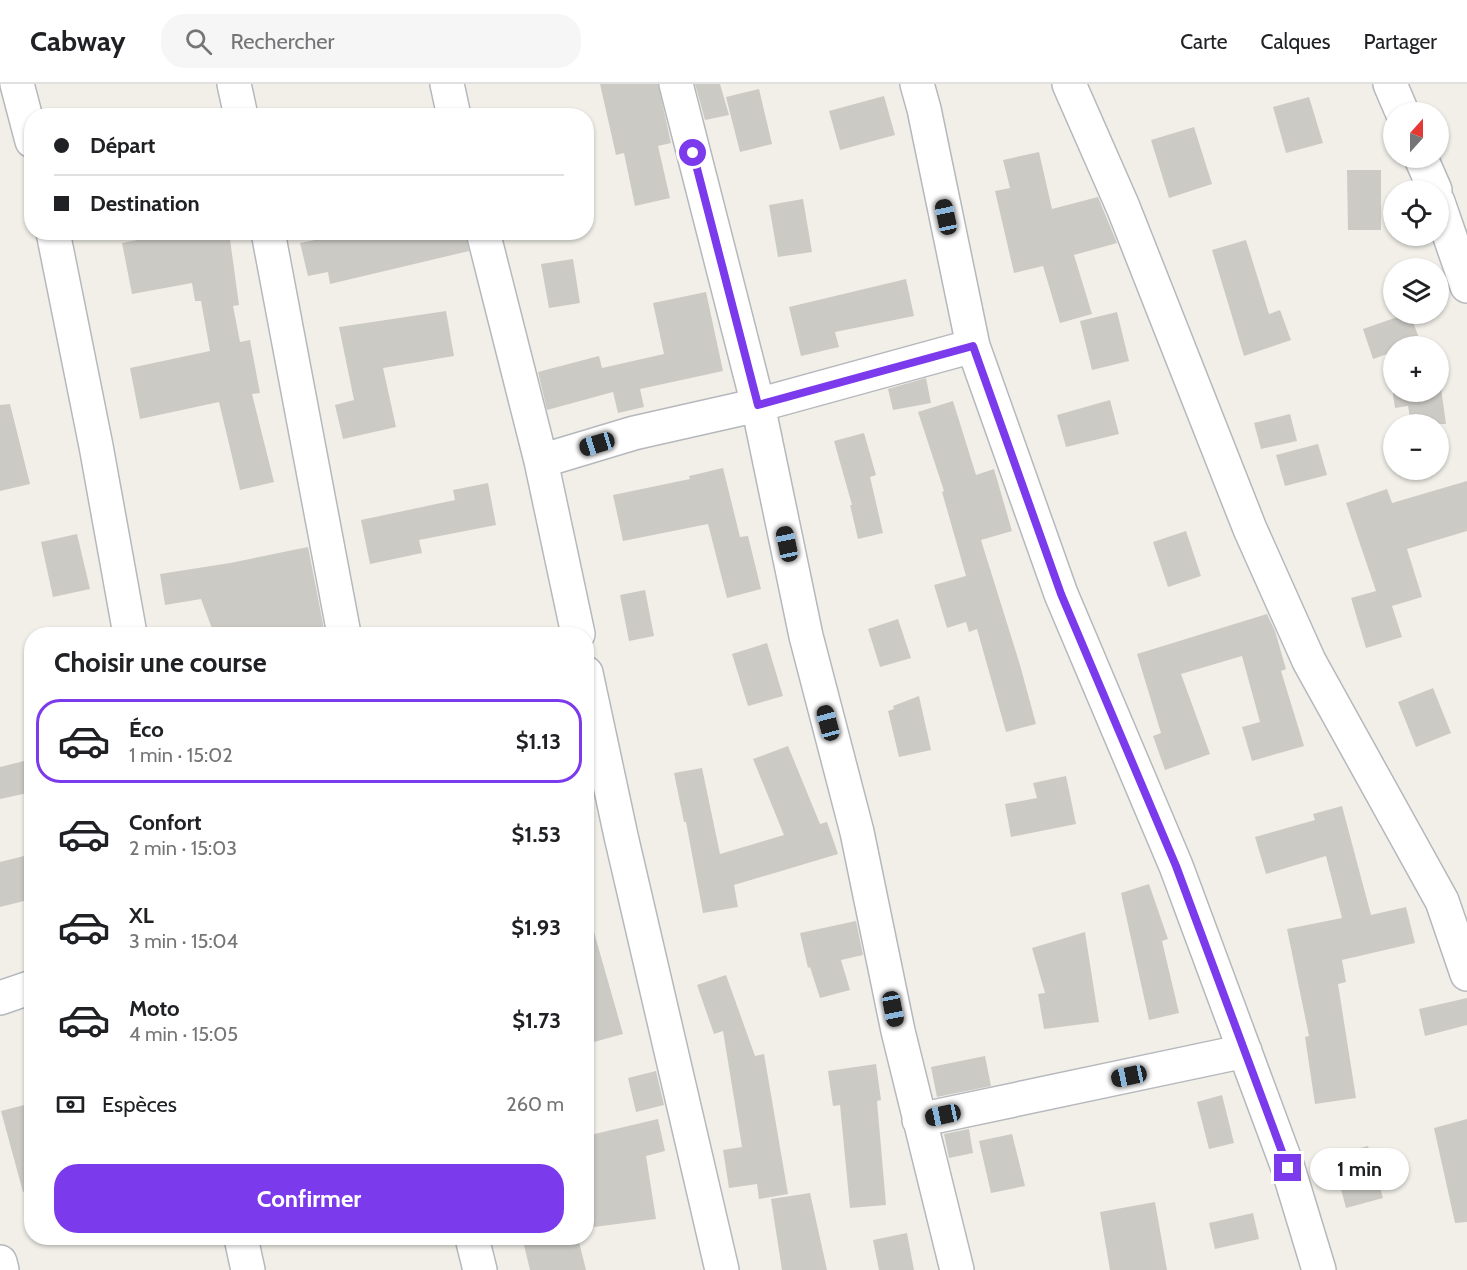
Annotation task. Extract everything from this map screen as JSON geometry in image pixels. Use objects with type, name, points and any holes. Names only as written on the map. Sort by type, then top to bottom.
[{"type":"street","points":[[17,84],[24,111]]},
{"type":"street","points":[[234,84],[239,108]]},
{"type":"street","points":[[447,84],[452,108]]},
{"type":"street","points":[[676,84],[758,405],[806,636],[857,832],[898,1032],[957,1270]]},
{"type":"street","points":[[917,84],[973,346],[1061,594],[1176,866],[1288,1168],[1319,1270]]},
{"type":"street","points":[[1069,84],[1123,207],[1251,529],[1309,661],[1442,901],[1467,974]]},
{"type":"street","points":[[1390,84],[1398,102]]},
{"type":"street","points":[[1449,234],[1467,286]]},
{"type":"street","points":[[55,240],[96,446],[129,627]]},
{"type":"street","points":[[270,240],[343,627]]},
{"type":"street","points":[[485,240],[542,461],[577,627]]},
{"type":"street","points":[[542,461],[634,433],[758,405],[973,346]]},
{"type":"street","points":[[594,710],[722,1270]]},
{"type":"street","points":[[0,998],[24,990]]},
{"type":"street","points":[[919,1120],[1245,1051]]},
{"type":"street","points":[[243,1245],[248,1270]]},
{"type":"street","points":[[474,1245],[480,1270]]},
{"type":"street","points":[[0,1262],[2,1270]]},
{"type":"building","points":[[600,84],[658,84],[671,143],[658,146],[670,198],[635,206],[624,153],[616,155]]},
{"type":"building","points":[[695,84],[720,84],[729,115],[705,120]]},
{"type":"building","points":[[759,89],[772,144],[740,152],[726,97]]},
{"type":"building","points":[[884,96],[895,135],[840,150],[829,111]]},
{"type":"building","points":[[1309,97],[1323,143],[1286,153],[1273,107]]},
{"type":"building","points":[[1194,127],[1212,184],[1169,198],[1151,140]]},
{"type":"building","points":[[1039,152],[1052,209],[1098,197],[1117,243],[1074,255],[1092,314],[1060,323],[1043,266],[1014,273],[995,191],[1010,188],[1003,160]]},
{"type":"building","points":[[1347,170],[1381,170],[1381,230],[1348,230]]},
{"type":"building","points":[[803,199],[812,252],[778,257],[769,205]]},
{"type":"building","points":[[138,240],[230,240],[239,305],[233,306],[240,342],[250,340],[260,393],[252,394],[274,482],[240,490],[219,402],[140,419],[130,368],[210,351],[201,301],[195,301],[192,283],[132,294],[122,243]]},
{"type":"building","points":[[315,240],[467,240],[469,251],[330,284],[328,272],[308,276],[300,243]]},
{"type":"building","points":[[1246,240],[1269,314],[1280,310],[1291,340],[1244,356],[1212,250]]},
{"type":"building","points":[[573,259],[580,303],[549,308],[541,264]]},
{"type":"building","points":[[906,279],[914,316],[835,332],[839,347],[801,356],[789,307]]},
{"type":"building","points":[[706,292],[723,371],[640,389],[644,407],[618,413],[613,392],[547,410],[538,372],[599,356],[602,368],[664,354],[653,303]]},
{"type":"building","points":[[446,311],[454,356],[383,368],[396,427],[343,439],[335,405],[354,400],[339,327]]},
{"type":"building","points":[[1117,312],[1129,361],[1092,370],[1080,321]]},
{"type":"building","points":[[1383,322],[1383,324],[1414,324],[1418,336],[1383,336],[1383,355],[1373,359],[1363,329]]},
{"type":"building","points":[[926,378],[931,403],[893,410],[888,389]]},
{"type":"building","points":[[1110,400],[1119,434],[1066,447],[1057,415]]},
{"type":"building","points":[[953,401],[976,475],[994,469],[1012,531],[981,540],[1036,724],[1006,732],[977,629],[969,632],[966,622],[947,628],[934,585],[966,576],[942,492],[944,491],[918,412]]},
{"type":"building","points":[[1394,402],[1443,402],[1445,414],[1409,414],[1408,406],[1395,408]]},
{"type":"building","points":[[10,404],[30,484],[0,491],[0,405]]},
{"type":"building","points":[[1290,414],[1297,441],[1261,449],[1254,423]]},
{"type":"building","points":[[864,433],[876,475],[870,477],[883,533],[858,539],[850,505],[852,505],[834,441]]},
{"type":"building","points":[[1318,444],[1327,475],[1285,486],[1276,455]]},
{"type":"building","points":[[723,468],[740,537],[748,536],[761,589],[727,598],[708,524],[623,541],[613,495],[690,479],[689,476]]},
{"type":"building","points":[[1467,481],[1467,531],[1407,549],[1422,597],[1392,606],[1402,637],[1366,648],[1351,598],[1376,591],[1346,503],[1387,489],[1392,503]]},
{"type":"building","points":[[488,483],[496,525],[419,540],[422,553],[370,564],[361,520],[455,500],[453,490]]},
{"type":"building","points":[[1186,531],[1201,576],[1168,587],[1153,542]]},
{"type":"building","points":[[77,534],[90,589],[53,597],[41,542]]},
{"type":"building","points":[[308,547],[324,627],[211,627],[201,599],[165,605],[160,574]]},
{"type":"building","points":[[645,590],[654,636],[629,641],[620,595]]},
{"type":"building","points":[[1267,614],[1275,631],[1286,669],[1281,671],[1304,746],[1252,761],[1242,727],[1260,722],[1242,656],[1181,674],[1210,754],[1165,770],[1153,736],[1161,733],[1137,654]]},
{"type":"building","points":[[898,619],[911,658],[880,667],[868,629]]},
{"type":"building","points":[[767,643],[783,696],[748,706],[732,654]]},
{"type":"building","points":[[1433,688],[1451,733],[1416,747],[1398,702]]},
{"type":"building","points":[[919,696],[931,750],[899,757],[888,711],[894,709],[893,706]]},
{"type":"building","points":[[788,746],[820,824],[827,822],[838,854],[734,885],[738,907],[703,913],[686,822],[684,822],[674,773],[702,768],[720,854],[784,835],[753,759]]},
{"type":"building","points":[[24,761],[24,794],[0,799],[0,767]]},
{"type":"building","points":[[1066,776],[1076,824],[1011,837],[1005,804],[1037,798],[1033,783]]},
{"type":"building","points":[[1342,806],[1371,915],[1406,907],[1415,943],[1342,960],[1346,982],[1338,984],[1356,1098],[1315,1104],[1305,1037],[1309,1036],[1287,929],[1342,918],[1326,856],[1266,874],[1255,837],[1315,820],[1313,814]]},
{"type":"building","points":[[24,856],[24,901],[0,907],[0,862]]},
{"type":"building","points":[[1149,884],[1168,939],[1162,941],[1179,1013],[1149,1020],[1121,893]]},
{"type":"building","points":[[856,921],[863,955],[841,960],[850,990],[820,998],[810,967],[808,968],[800,933]]},
{"type":"building","points":[[594,932],[623,1034],[594,1042]]},
{"type":"building","points":[[1085,932],[1099,1022],[1044,1029],[1038,994],[1045,993],[1032,948]]},
{"type":"building","points":[[726,975],[755,1056],[764,1054],[788,1194],[759,1199],[757,1184],[729,1188],[723,1150],[742,1147],[723,1031],[714,1034],[697,985]]},
{"type":"building","points":[[1467,998],[1467,1025],[1425,1036],[1419,1009]]},
{"type":"building","points":[[985,1056],[991,1086],[937,1097],[931,1067]]},
{"type":"building","points":[[876,1064],[881,1100],[877,1101],[886,1205],[850,1208],[840,1105],[833,1106],[828,1071]]},
{"type":"building","points":[[656,1071],[664,1105],[636,1112],[628,1078]]},
{"type":"building","points":[[1222,1095],[1234,1143],[1209,1149],[1197,1102]]},
{"type":"building","points":[[24,1105],[24,1192],[23,1192],[1,1111]]},
{"type":"building","points":[[658,1119],[665,1151],[646,1156],[656,1219],[594,1227],[594,1134]]},
{"type":"building","points":[[1467,1119],[1467,1222],[1455,1223],[1434,1128]]},
{"type":"building","points":[[969,1129],[973,1153],[949,1158],[944,1134]]},
{"type":"building","points":[[1012,1134],[1025,1186],[991,1193],[979,1141]]},
{"type":"building","points":[[1368,1146],[1383,1198],[1346,1208],[1332,1155]]},
{"type":"building","points":[[810,1193],[827,1270],[782,1270],[771,1199]]},
{"type":"building","points":[[1155,1202],[1167,1270],[1110,1270],[1100,1212]]},
{"type":"building","points":[[1253,1213],[1259,1239],[1215,1249],[1209,1223]]},
{"type":"building","points":[[907,1233],[914,1270],[879,1270],[873,1240]]},
{"type":"building","points":[[524,1245],[580,1245],[586,1270],[530,1270]]},
{"type":"route","points":[[693,153],[758,405],[973,346],[1061,594],[1176,866],[1288,1168]]}]
